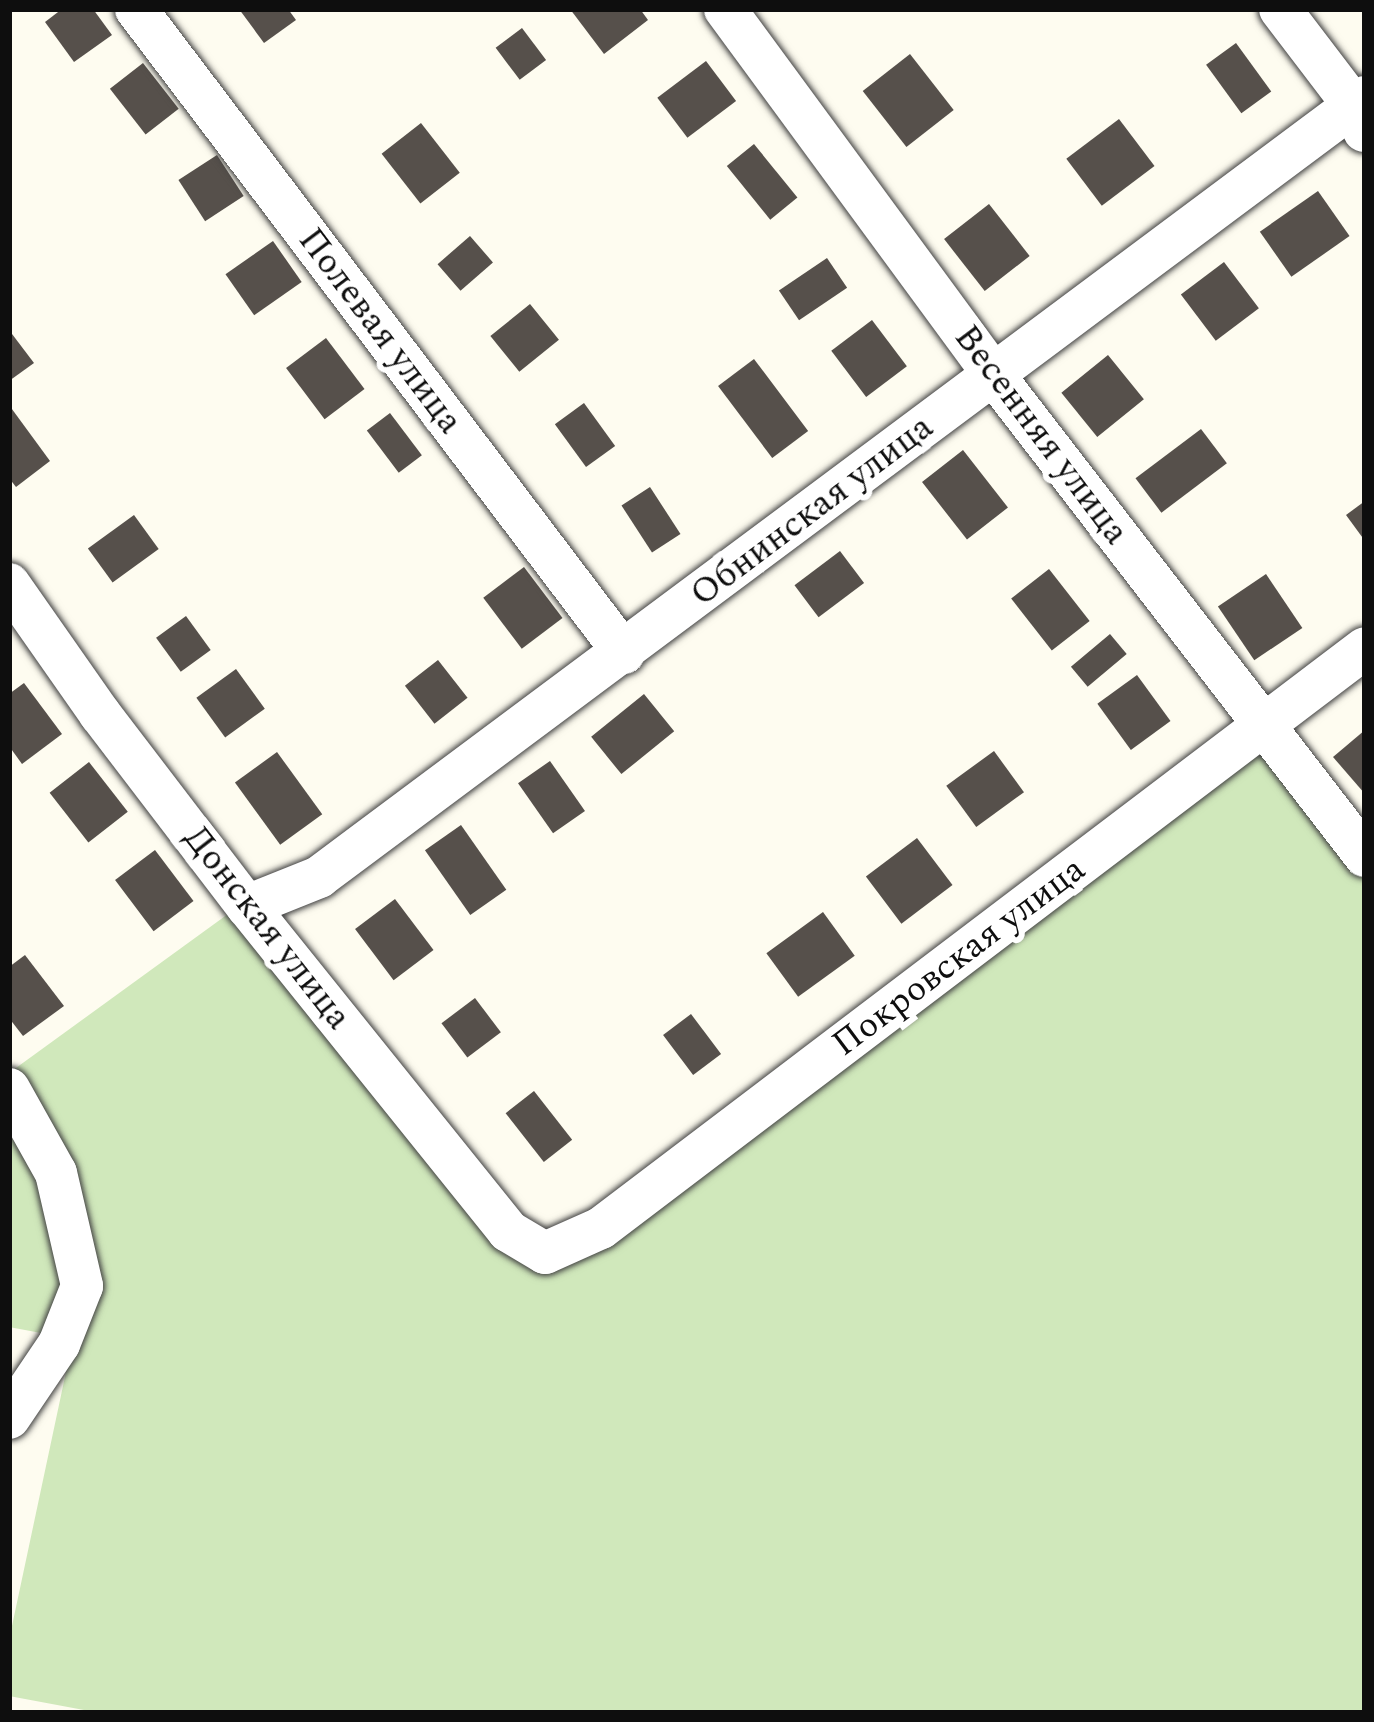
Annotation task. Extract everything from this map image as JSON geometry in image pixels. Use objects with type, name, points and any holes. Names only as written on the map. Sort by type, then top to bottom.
[{"type":"street","name":"Полевая улица","points":[[136,9],[624,653]]},
{"type":"street","name":"Весенняя улица","points":[[725,9],[993,374],[1365,856]]},
{"type":"street","points":[[1280,9],[1361,112]]},
{"type":"street","name":"Обнинская улица","points":[[247,906],[319,877],[993,374],[1361,112]]},
{"type":"street","name":"Донская улица","points":[[9,584],[100,714],[247,906],[508,1231],[545,1253]]},
{"type":"street","name":"Покровская улица","points":[[545,1253],[601,1228],[1365,649]]},
{"type":"street","points":[[9,1089],[56,1173],[82,1286],[59,1344],[9,1418]]},
{"type":"green space","points":[[1274,738],[1365,854],[1365,1713],[100,1713],[9,1696],[9,1640],[73,1339],[9,1327],[9,1073],[228,914],[542,1265]]},
{"type":"building","points":[[62,9],[93,9],[112,35],[74,62],[45,22]]},
{"type":"building","points":[[239,9],[288,9],[296,20],[264,43]]},
{"type":"building","points":[[570,9],[640,9],[648,20],[604,54]]},
{"type":"building","points":[[522,28],[546,60],[520,80],[496,48]]},
{"type":"building","points":[[1236,43],[1271,92],[1241,113],[1206,65]]},
{"type":"building","points":[[910,54],[954,110],[906,147],[863,91]]},
{"type":"building","points":[[706,61],[736,101],[687,138],[657,98]]},
{"type":"building","points":[[143,63],[179,109],[146,135],[110,89]]},
{"type":"building","points":[[1119,119],[1155,166],[1102,206],[1066,159]]},
{"type":"building","points":[[421,123],[460,173],[420,203],[382,154]]},
{"type":"building","points":[[754,144],[797,198],[770,220],[727,166]]},
{"type":"building","points":[[217,155],[244,196],[205,221],[178,180]]},
{"type":"building","points":[[1318,191],[1350,236],[1291,277],[1260,232]]},
{"type":"building","points":[[989,204],[1030,256],[985,291],[944,239]]},
{"type":"building","points":[[470,236],[493,262],[461,291],[438,264]]},
{"type":"building","points":[[273,241],[302,282],[254,315],[225,274]]},
{"type":"building","points":[[827,258],[847,288],[799,320],[779,290]]},
{"type":"building","points":[[1224,262],[1259,308],[1216,341],[1181,294]]},
{"type":"building","points":[[530,304],[559,340],[519,372],[490,336]]},
{"type":"building","points":[[872,320],[907,366],[866,397],[831,351]]},
{"type":"building","points":[[9,330],[34,363],[9,381]]},
{"type":"building","points":[[326,338],[365,389],[325,419],[286,368]]},
{"type":"building","points":[[1108,355],[1144,399],[1097,437],[1061,393]]},
{"type":"building","points":[[754,359],[808,431],[772,458],[718,386]]},
{"type":"building","points":[[584,403],[615,446],[586,467],[555,424]]},
{"type":"building","points":[[9,405],[50,461],[16,487],[9,478]]},
{"type":"building","points":[[390,413],[422,455],[399,473],[367,430]]},
{"type":"building","points":[[1201,429],[1227,463],[1161,513],[1136,478]]},
{"type":"building","points":[[963,450],[1008,508],[967,540],[922,482]]},
{"type":"building","points":[[650,487],[680,534],[652,552],[621,506]]},
{"type":"building","points":[[1365,501],[1365,541],[1346,515]]},
{"type":"building","points":[[134,515],[159,549],[113,582],[88,549]]},
{"type":"building","points":[[840,551],[864,583],[819,617],[794,585]]},
{"type":"building","points":[[524,567],[563,618],[522,649],[483,598]]},
{"type":"building","points":[[1049,569],[1090,621],[1052,651],[1011,599]]},
{"type":"building","points":[[1266,574],[1302,628],[1254,660],[1218,606]]},
{"type":"building","points":[[186,616],[211,650],[181,672],[156,638]]},
{"type":"building","points":[[1110,634],[1127,654],[1088,687],[1071,667]]},
{"type":"building","points":[[438,660],[468,698],[434,724],[405,686]]},
{"type":"building","points":[[236,669],[265,709],[225,737],[196,698]]},
{"type":"building","points":[[1137,675],[1171,721],[1131,750],[1097,704]]},
{"type":"building","points":[[24,683],[62,734],[22,764],[9,746],[9,694]]},
{"type":"building","points":[[644,694],[674,731],[621,774],[591,737]]},
{"type":"building","points":[[1365,730],[1365,794],[1333,757]]},
{"type":"building","points":[[994,751],[1024,792],[976,827],[946,786]]},
{"type":"building","points":[[277,752],[322,814],[280,845],[235,783]]},
{"type":"building","points":[[550,761],[585,811],[553,833],[518,783]]},
{"type":"building","points":[[89,762],[128,812],[88,842],[50,793]]},
{"type":"building","points":[[461,825],[506,890],[470,915],[425,850]]},
{"type":"building","points":[[917,838],[953,885],[901,924],[866,877]]},
{"type":"building","points":[[155,850],[194,901],[154,931],[115,880]]},
{"type":"building","points":[[395,899],[434,950],[394,980],[355,929]]},
{"type":"building","points":[[823,912],[855,956],[798,997],[766,953]]},
{"type":"building","points":[[25,955],[64,1006],[23,1036],[9,1018],[9,967]]},
{"type":"building","points":[[475,998],[501,1032],[467,1058],[441,1023]]},
{"type":"building","points":[[691,1014],[721,1054],[693,1075],[663,1035]]},
{"type":"building","points":[[534,1091],[572,1140],[544,1162],[506,1113]]}]
